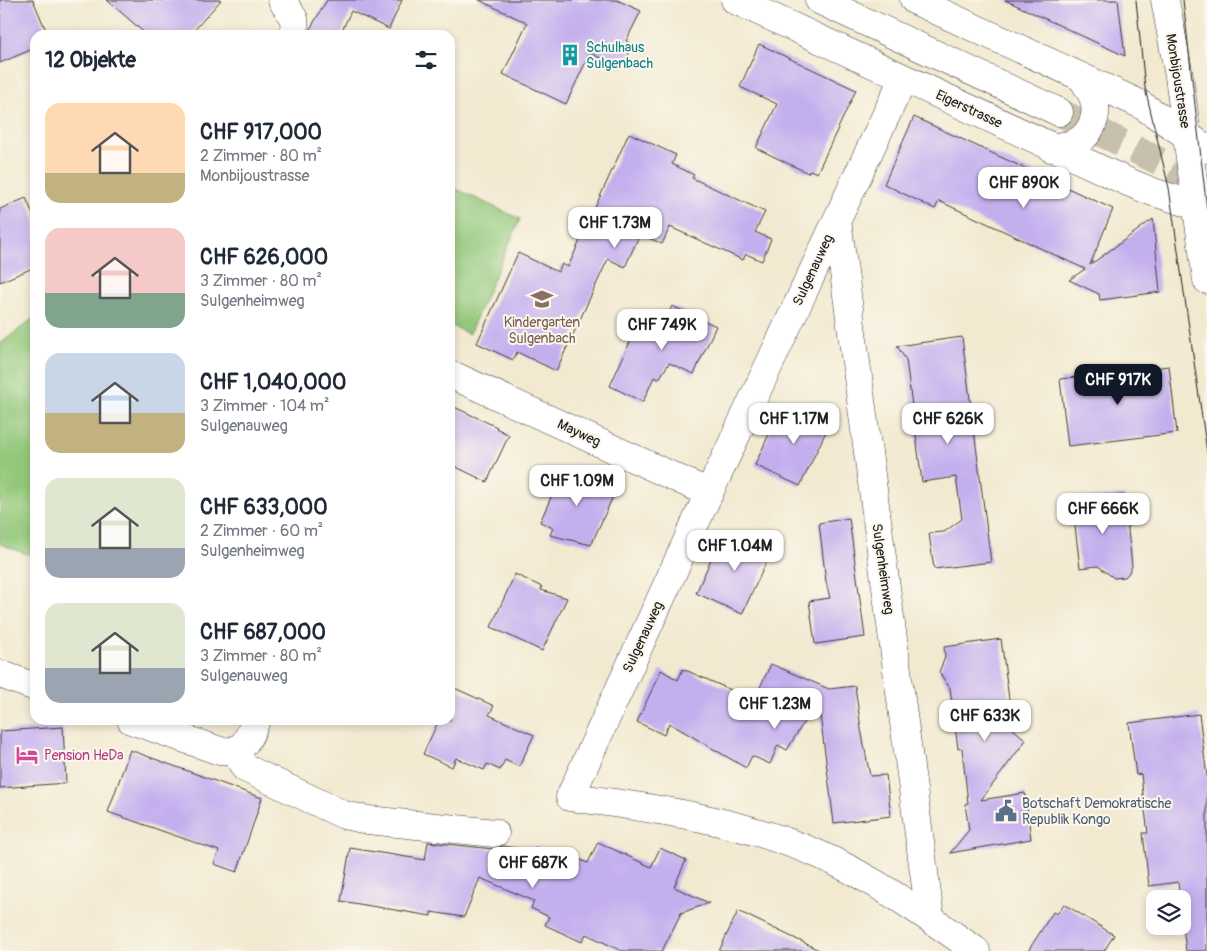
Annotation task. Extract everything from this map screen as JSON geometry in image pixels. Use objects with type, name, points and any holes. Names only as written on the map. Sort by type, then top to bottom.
[{"type":"street","points":[[282,0],[294,19],[295,30]]},
{"type":"street","name":"Eigerstrasse","points":[[735,0],[1051,148],[1153,192],[1202,207]]},
{"type":"street","points":[[819,0],[1059,112]]},
{"type":"street","points":[[914,0],[1140,104],[1197,143]]},
{"type":"street","name":"Monbijoustrasse","points":[[1165,0],[1180,76],[1197,143],[1207,280]]},
{"type":"street","name":"Sulgenauweg","points":[[903,79],[709,493],[570,797],[679,812],[763,834],[818,854],[898,897],[930,917],[976,951]]},
{"type":"street","points":[[1051,148],[1076,142],[1086,134],[1093,123],[1096,111],[1094,101],[1083,79]]},
{"type":"street","name":"Sulgenheimweg","points":[[836,220],[930,917]]},
{"type":"street","name":"Mayweg","points":[[455,376],[709,493]]},
{"type":"street","points":[[0,674],[30,684]]},
{"type":"street","points":[[145,725],[220,751],[235,751],[243,745],[253,725]]},
{"type":"street","points":[[235,751],[245,768],[344,815],[368,820],[495,834]]},
{"type":"green space","points":[[455,188],[520,219],[469,334],[455,327]]},
{"type":"green space","points":[[30,321],[30,555],[0,544],[0,344]]},
{"type":"building","points":[[0,0],[33,0],[46,30],[30,30],[30,50],[0,63]]},
{"type":"building","points":[[107,0],[221,0],[194,30],[141,30]]},
{"type":"building","points":[[327,0],[402,0],[389,29],[351,11],[342,30],[310,29]]},
{"type":"building","name":"Schulhaus Sulgenbach","points":[[479,0],[617,0],[641,11],[626,41],[633,45],[622,68],[590,53],[566,104],[503,74],[527,23]]},
{"type":"building","points":[[1005,0],[1118,0],[1125,56]]},
{"type":"building","points":[[759,44],[856,90],[817,173],[810,170],[808,173],[756,148],[777,104],[740,87]]},
{"type":"building","points":[[914,117],[1113,209],[1090,265],[1153,219],[1160,292],[1100,300],[1099,294],[1069,280],[1085,269],[939,201],[935,209],[884,184]]},
{"type":"building","points":[[629,133],[676,155],[672,164],[694,175],[692,178],[765,212],[755,232],[771,239],[762,261],[746,254],[743,260],[670,227],[662,244],[640,234],[625,267],[608,259],[556,371],[517,352],[513,360],[477,343],[518,253],[558,272],[562,264],[568,267]]},
{"type":"building","points":[[26,198],[30,207],[30,269],[0,282],[0,209]]},
{"type":"building","points":[[672,306],[716,326],[694,374],[669,363],[659,379],[654,377],[643,402],[610,386],[638,324],[653,330],[660,314],[667,317]]},
{"type":"building","points":[[962,337],[991,562],[934,569],[929,533],[944,532],[962,519],[956,477],[922,482],[906,360],[897,346]]},
{"type":"building","points":[[1169,366],[1177,433],[1068,446],[1060,379]]},
{"type":"building","points":[[455,407],[497,427],[509,435],[487,482],[455,466]]},
{"type":"building","points":[[806,407],[832,419],[800,486],[755,465],[774,423]]},
{"type":"building","points":[[564,468],[594,476],[591,481],[615,492],[591,545],[550,535],[553,528],[540,522]]},
{"type":"building","points":[[1124,495],[1132,566],[1128,574],[1125,577],[1114,578],[1098,566],[1080,568],[1072,501]]},
{"type":"building","points":[[849,518],[865,637],[815,644],[809,601],[830,598],[826,582],[819,523]]},
{"type":"building","points":[[747,534],[774,546],[742,614],[696,593],[721,537],[741,547]]},
{"type":"building","points":[[515,574],[542,587],[541,590],[567,598],[542,651],[491,627]]},
{"type":"building","points":[[1001,639],[1013,729],[1026,740],[981,800],[1025,793],[1031,839],[950,853],[969,830],[965,804],[968,803],[962,748],[958,749],[950,688],[939,672],[945,657],[944,647]]},
{"type":"building","points":[[771,664],[829,689],[855,686],[870,776],[886,775],[891,816],[834,823],[818,699],[787,750],[778,745],[770,764],[752,756],[746,768],[669,723],[664,735],[637,722],[661,670],[678,680],[683,669],[754,700]]},
{"type":"building","points":[[455,688],[494,706],[489,715],[534,735],[519,767],[505,760],[500,770],[487,764],[484,770],[456,758],[452,767],[423,754],[437,725],[455,725]]},
{"type":"building","points":[[1199,714],[1207,777],[1207,951],[1186,951],[1184,935],[1191,935],[1191,890],[1179,890],[1178,882],[1149,886],[1143,833],[1148,833],[1141,774],[1136,775],[1129,723]]},
{"type":"building","points":[[63,727],[66,783],[0,788],[0,731]]},
{"type":"building","points":[[130,750],[262,798],[237,872],[214,864],[219,851],[108,812]]},
{"type":"building","points":[[428,842],[493,849],[503,846],[533,851],[535,847],[555,857],[556,855],[574,863],[576,858],[588,863],[598,842],[651,867],[660,848],[686,860],[674,887],[709,903],[681,913],[662,951],[622,951],[586,934],[582,942],[545,925],[549,917],[531,908],[534,901],[480,878],[464,917],[431,912],[431,916],[341,901],[350,848],[425,860]]},
{"type":"building","points":[[1064,904],[1114,935],[1104,951],[1028,951],[1053,912],[1057,914]]},
{"type":"building","points":[[738,911],[821,951],[719,951]]},
{"type":"tunnel","points":[[1059,112],[1179,171],[1207,182]]},
{"type":"tram line","points":[[1136,0],[1145,88],[1169,188],[1207,452]]},
{"type":"tram line","points":[[1183,0],[1207,210]]},
{"type":"place","name":"Schulhaus Sulgenbach","points":[[570,55]]},
{"type":"place","name":"Kindergarten Sulgenbach","points":[[542,299]]},
{"type":"place","name":"Pension HeDa","points":[[27,755]]},
{"type":"place","name":"Botschaft Demokratische Republik Kongo","points":[[1006,811]]}]
